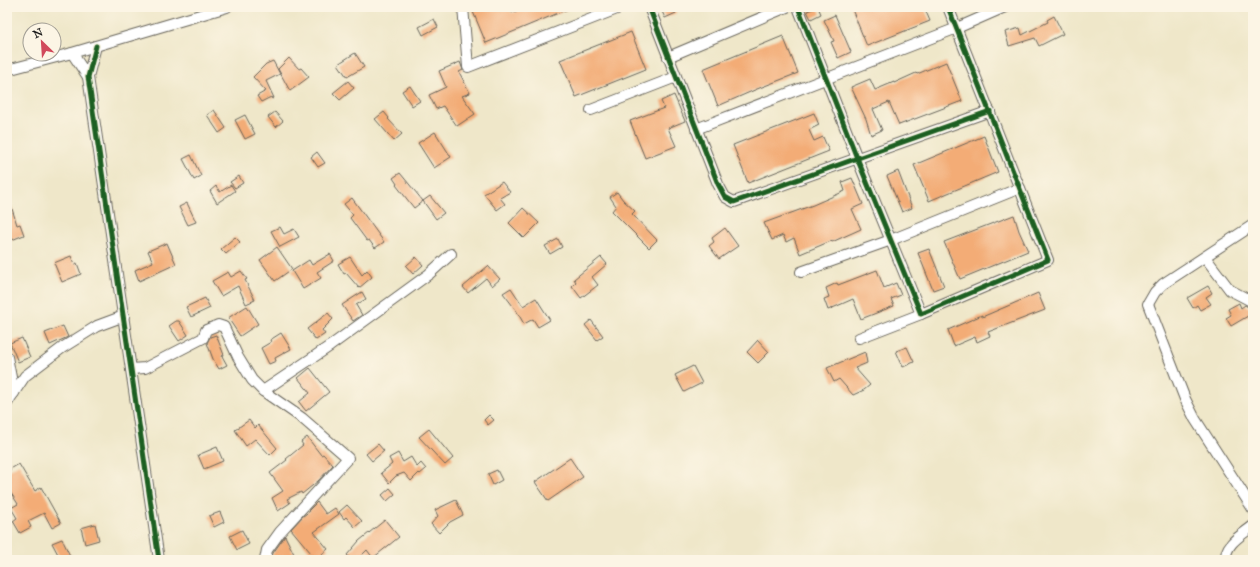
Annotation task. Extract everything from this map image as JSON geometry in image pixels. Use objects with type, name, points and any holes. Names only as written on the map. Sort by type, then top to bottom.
[{"type":"street","points":[[7,70],[72,53],[227,7]]},
{"type":"street","points":[[463,7],[468,67],[622,7]]},
{"type":"street","points":[[649,7],[718,184],[725,197],[734,202],[990,111]]},
{"type":"street","points":[[668,56],[787,7]]},
{"type":"street","points":[[798,7],[857,158],[921,314]]},
{"type":"street","points":[[859,338],[921,314],[1048,260],[948,7]]},
{"type":"street","points":[[696,129],[957,28],[1005,7]]},
{"type":"street","points":[[96,46],[88,77],[159,560]]},
{"type":"street","points":[[72,53],[88,77]]},
{"type":"street","points":[[590,110],[676,77]]},
{"type":"street","points":[[802,272],[891,240],[1020,188]]},
{"type":"street","points":[[1253,225],[1163,284],[1155,292],[1148,304],[1195,419],[1253,509]]},
{"type":"street","points":[[263,391],[355,328],[429,274],[451,254]]},
{"type":"street","points":[[1205,256],[1230,290],[1253,302]]},
{"type":"street","points":[[7,403],[26,376],[62,348],[97,326],[124,316]]},
{"type":"street","points":[[132,369],[145,368],[203,338],[206,330],[218,325],[224,327],[238,357],[252,380],[263,391],[302,418],[348,458],[280,532],[267,550],[264,560]]},
{"type":"street","points":[[7,356],[14,392]]},
{"type":"street","points":[[1226,560],[1225,554],[1231,543],[1253,526]]},
{"type":"building","points":[[471,7],[509,7],[512,13],[525,7],[573,7],[486,43]]},
{"type":"building","points":[[660,7],[674,7],[676,13],[665,18]]},
{"type":"building","points":[[818,7],[821,14],[811,19],[807,11]]},
{"type":"building","points":[[851,7],[924,7],[930,21],[867,46]]},
{"type":"building","points":[[835,15],[851,52],[838,58],[831,42],[834,41],[824,20]]},
{"type":"building","points":[[1054,16],[1063,34],[1039,46],[1035,38],[1009,46],[1005,32],[1020,28],[1022,35],[1048,22],[1047,20]]},
{"type":"building","points":[[434,19],[438,27],[423,35],[419,27]]},
{"type":"building","points":[[631,32],[646,69],[576,97],[560,60]]},
{"type":"building","points":[[783,36],[798,73],[718,106],[703,69]]},
{"type":"building","points":[[355,53],[364,67],[347,77],[338,64]]},
{"type":"building","points":[[289,58],[309,77],[290,91],[278,69]]},
{"type":"building","points":[[273,61],[280,74],[266,81],[274,98],[272,99],[271,97],[261,102],[257,96],[266,91],[253,77],[266,64]]},
{"type":"building","points":[[460,62],[463,70],[459,72],[470,93],[462,96],[475,114],[457,126],[443,106],[436,109],[429,95],[446,87],[439,71]]},
{"type":"building","points":[[946,62],[962,101],[899,125],[889,102],[873,109],[882,130],[871,135],[866,119],[851,87],[870,79],[875,90]]},
{"type":"building","points":[[348,81],[354,88],[340,100],[333,93]]},
{"type":"building","points":[[410,86],[420,101],[412,106],[402,91]]},
{"type":"building","points":[[674,95],[685,121],[668,128],[676,146],[645,158],[630,121],[664,108],[661,101]]},
{"type":"building","points":[[214,110],[226,128],[219,133],[207,115]]},
{"type":"building","points":[[275,112],[283,121],[276,127],[268,117]]},
{"type":"building","points":[[384,112],[389,118],[388,119],[402,134],[394,141],[375,119]]},
{"type":"building","points":[[814,113],[819,125],[809,130],[814,141],[823,137],[829,151],[748,183],[733,145]]},
{"type":"building","points":[[245,115],[255,134],[245,139],[235,120]]},
{"type":"building","points":[[435,132],[451,157],[434,168],[418,143]]},
{"type":"building","points":[[984,136],[998,172],[929,201],[914,165]]},
{"type":"building","points":[[317,152],[325,163],[318,167],[311,157]]},
{"type":"building","points":[[191,155],[201,176],[194,180],[183,159]]},
{"type":"building","points":[[898,171],[912,208],[902,212],[887,176]]},
{"type":"building","points":[[400,173],[423,201],[414,208],[396,185],[397,184],[393,178]]},
{"type":"building","points":[[239,176],[243,183],[235,188],[230,182]]},
{"type":"building","points":[[852,178],[863,204],[852,209],[861,229],[800,254],[794,238],[786,242],[783,235],[772,240],[764,223],[813,205],[845,191],[842,182]]},
{"type":"building","points":[[502,182],[510,192],[500,198],[505,204],[497,210],[484,194]]},
{"type":"building","points":[[231,185],[235,191],[217,203],[210,191],[216,186],[220,192]]},
{"type":"building","points":[[617,192],[635,211],[632,214],[657,240],[649,248],[612,211],[616,206],[610,197]]},
{"type":"building","points":[[430,196],[444,213],[436,219],[423,201]]},
{"type":"building","points":[[352,198],[384,242],[375,248],[369,240],[367,241],[350,218],[353,215],[344,204]]},
{"type":"building","points":[[7,199],[9,199],[17,225],[20,224],[24,235],[7,242]]},
{"type":"building","points":[[187,203],[196,222],[188,225],[179,207]]},
{"type":"building","points":[[523,208],[539,223],[524,238],[509,223]]},
{"type":"building","points":[[1014,215],[1028,251],[960,279],[944,242]]},
{"type":"building","points":[[280,227],[284,234],[294,229],[299,237],[280,247],[271,231]]},
{"type":"building","points":[[725,228],[738,246],[719,259],[709,246],[714,242],[712,238]]},
{"type":"building","points":[[235,237],[240,242],[226,254],[221,249]]},
{"type":"building","points":[[558,239],[562,247],[550,254],[545,246]]},
{"type":"building","points":[[167,243],[176,264],[139,281],[135,270],[153,262],[148,251]]},
{"type":"building","points":[[277,247],[292,269],[275,281],[260,260]]},
{"type":"building","points":[[929,249],[944,286],[933,290],[918,253]]},
{"type":"building","points":[[330,254],[334,261],[317,272],[321,278],[303,289],[292,271],[309,260],[312,265]]},
{"type":"building","points":[[71,256],[74,264],[77,263],[81,274],[62,282],[54,263]]},
{"type":"building","points":[[350,257],[362,275],[367,270],[372,277],[359,288],[346,273],[344,274],[338,264]]},
{"type":"building","points":[[416,257],[423,265],[413,274],[406,266]]},
{"type":"building","points":[[601,257],[607,264],[592,277],[598,285],[581,298],[572,286],[576,282],[574,279]]},
{"type":"building","points":[[488,266],[500,279],[492,286],[486,278],[468,293],[463,287]]},
{"type":"building","points":[[877,270],[884,288],[896,283],[901,295],[891,299],[894,306],[861,319],[853,299],[828,310],[824,299],[829,297],[826,288]]},
{"type":"building","points":[[241,271],[247,279],[245,280],[255,300],[246,304],[238,286],[221,296],[212,281],[228,272],[231,277]]},
{"type":"building","points":[[1208,286],[1212,293],[1206,297],[1211,304],[1200,310],[1197,305],[1193,308],[1187,298]]},
{"type":"building","points":[[511,288],[523,306],[536,298],[550,320],[538,327],[533,319],[524,324],[516,310],[503,293]]},
{"type":"building","points":[[362,292],[366,299],[356,305],[362,315],[353,321],[342,305]]},
{"type":"building","points":[[1038,293],[1045,310],[988,332],[990,336],[977,342],[975,337],[954,346],[948,330]]},
{"type":"building","points":[[205,298],[210,308],[191,317],[186,307]]},
{"type":"building","points":[[1239,303],[1241,308],[1245,305],[1250,308],[1253,313],[1231,326],[1226,318],[1231,315],[1228,309]]},
{"type":"building","points":[[247,306],[258,324],[240,336],[228,318]]},
{"type":"building","points":[[328,313],[333,319],[322,330],[325,334],[316,340],[307,329]]},
{"type":"building","points":[[591,320],[603,336],[597,340],[585,325]]},
{"type":"building","points":[[176,321],[179,321],[188,335],[179,341],[169,326]]},
{"type":"building","points":[[63,326],[68,337],[50,345],[45,333]]},
{"type":"building","points":[[281,333],[291,349],[275,358],[276,361],[269,364],[261,348]]},
{"type":"building","points":[[216,335],[224,355],[222,356],[227,365],[219,369],[213,359],[207,343],[210,337]]},
{"type":"building","points":[[22,338],[30,357],[18,362],[10,343]]},
{"type":"building","points":[[758,340],[769,352],[758,363],[747,352]]},
{"type":"building","points":[[907,347],[914,362],[903,367],[896,351]]},
{"type":"building","points":[[865,352],[867,363],[855,368],[870,385],[864,390],[853,395],[839,379],[834,382],[827,368]]},
{"type":"building","points":[[693,366],[702,383],[684,392],[675,375]]},
{"type":"building","points":[[310,368],[329,392],[306,411],[299,402],[310,393],[298,378]]},
{"type":"building","points":[[489,415],[494,420],[488,425],[484,420]]},
{"type":"building","points":[[249,420],[255,428],[258,425],[277,448],[270,455],[255,439],[246,446],[235,430]]},
{"type":"building","points":[[429,429],[453,458],[445,465],[419,437]]},
{"type":"building","points":[[307,437],[321,455],[323,454],[333,465],[318,481],[302,494],[301,492],[287,499],[290,503],[278,511],[272,498],[283,491],[270,473],[303,445],[301,442]]},
{"type":"building","points":[[378,444],[384,451],[372,461],[366,454]]},
{"type":"building","points":[[217,447],[223,461],[204,469],[198,455]]},
{"type":"building","points":[[398,453],[403,462],[411,457],[417,467],[421,463],[426,469],[420,474],[419,473],[411,481],[404,473],[396,476],[389,483],[381,473],[392,464],[389,458]]},
{"type":"building","points":[[570,458],[583,477],[548,501],[535,482]]},
{"type":"building","points":[[19,464],[35,491],[41,487],[61,523],[52,528],[44,513],[28,521],[31,527],[20,533],[13,521],[17,518],[11,508],[18,504],[7,487],[7,471]]},
{"type":"building","points":[[497,470],[502,480],[493,485],[488,474]]},
{"type":"building","points":[[390,488],[395,494],[387,501],[382,495]]},
{"type":"building","points":[[456,500],[463,515],[450,522],[439,533],[431,524],[438,516],[435,510]]},
{"type":"building","points":[[317,502],[326,514],[335,508],[339,514],[314,532],[328,549],[316,559],[291,529],[310,511],[309,510]]},
{"type":"building","points":[[347,505],[362,521],[355,527],[346,517],[344,519],[339,512]]},
{"type":"building","points":[[220,512],[224,522],[214,527],[209,516]]},
{"type":"building","points":[[385,520],[399,537],[373,558],[367,550],[357,560],[352,560],[347,555],[359,541]]},
{"type":"building","points":[[95,524],[99,540],[85,544],[81,528]]},
{"type":"building","points":[[242,530],[249,544],[237,550],[230,536]]},
{"type":"building","points":[[285,536],[297,560],[277,560],[272,556]]},
{"type":"building","points":[[62,539],[72,560],[61,560],[52,543]]},
{"type":"cycle path","points":[[649,7],[718,184],[725,197],[734,202],[990,111]]},
{"type":"cycle path","points":[[798,7],[857,158],[921,314],[1048,260],[948,7]]},
{"type":"cycle path","points":[[96,46],[88,77],[159,560]]}]
